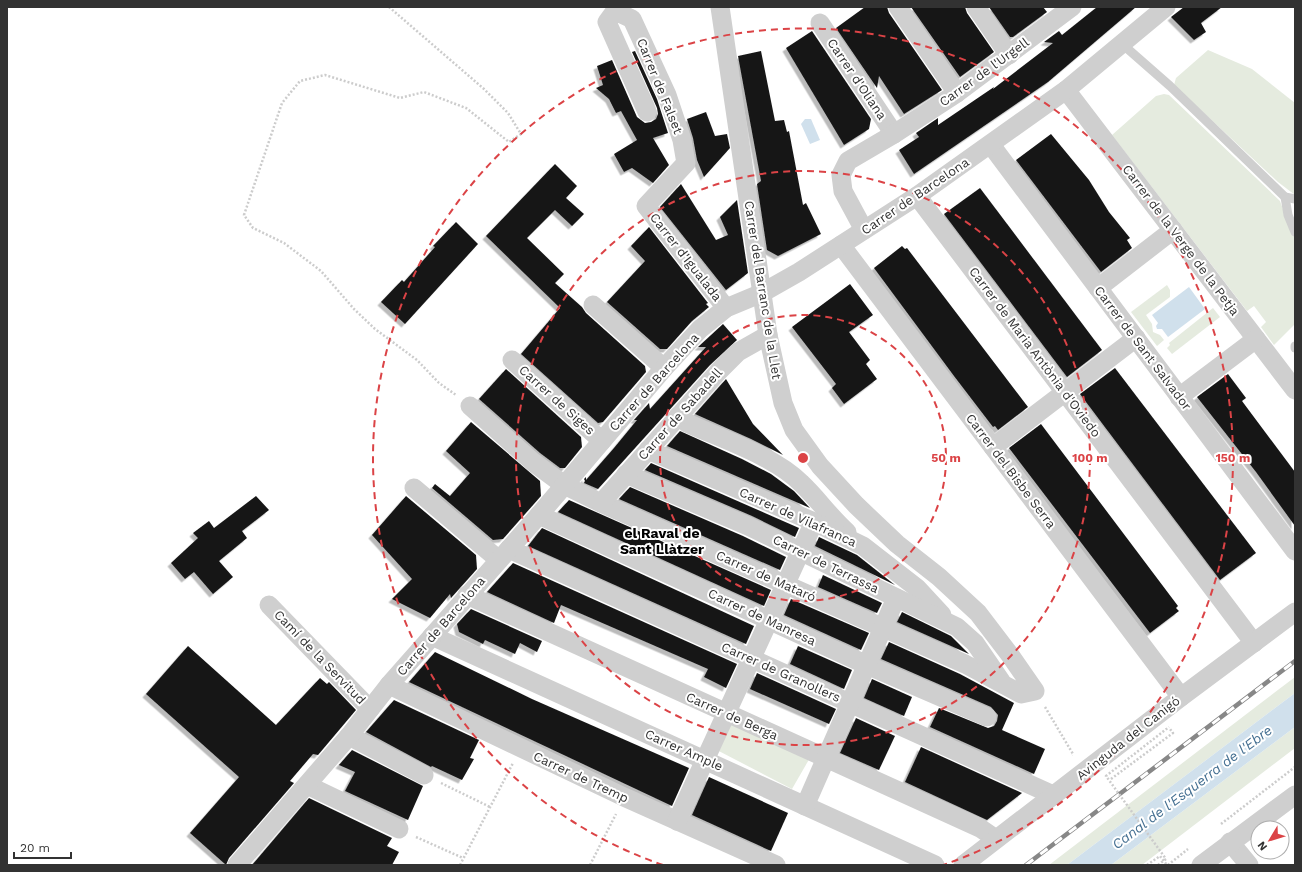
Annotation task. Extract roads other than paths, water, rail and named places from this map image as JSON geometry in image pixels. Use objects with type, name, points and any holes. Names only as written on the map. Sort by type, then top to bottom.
[{"type":"street","name":"Carrer del Barranc de la Llet","points":[[720,7],[768,335],[783,404],[794,430],[820,466],[856,505],[897,544],[938,577],[978,613],[1035,692]]},
{"type":"street","points":[[898,7],[957,93]]},
{"type":"street","points":[[976,7],[1009,55]]},
{"type":"street","name":"Carrer de l'Urgell","points":[[864,230],[843,191],[841,175],[848,160],[894,134],[957,93],[1072,7]]},
{"type":"street","name":"Carrer de Barcelona","points":[[237,865],[349,736],[389,685],[539,515],[664,368],[700,329],[726,308],[762,293],[799,272],[917,196],[991,145],[1066,90],[1166,7]]},
{"type":"street","name":"Carrer de Falset","points":[[646,206],[686,163],[682,140],[667,95],[632,19],[615,11],[607,22],[647,112]]},
{"type":"street","name":"Carrer d'Oliana","points":[[820,23],[894,134]]},
{"type":"street","name":"Carrer de la Verge de la Petja","points":[[1066,90],[1295,390]]},
{"type":"street","name":"Carrer de Sant Salvador","points":[[991,145],[1295,551]]},
{"type":"street","name":"Carrer de Maria Antònia d'Oviedo","points":[[917,196],[1254,643]]},
{"type":"street","name":"Carrer d'Igualada","points":[[646,206],[726,308]]},
{"type":"street","points":[[1098,288],[1173,230]]},
{"type":"street","name":"Carrer del Bisbe Serra","points":[[841,245],[1181,697]]},
{"type":"street","points":[[593,305],[664,368]]},
{"type":"street","name":"Carrer de Sabadell","points":[[601,503],[678,416],[738,352],[768,335]]},
{"type":"street","points":[[993,447],[1136,338]]},
{"type":"street","points":[[1179,397],[1256,338]]},
{"type":"street","name":"Carrer de Siges","points":[[512,360],[602,441]]},
{"type":"street","name":"Carrer de Mataró","points":[[470,406],[533,462],[564,485],[601,503],[965,664],[1021,694],[1035,692]]},
{"type":"street","points":[[678,416],[687,423],[775,463],[801,482],[833,519],[863,546]]},
{"type":"street","name":"Carrer de Vilafranca","points":[[648,450],[814,522],[863,546],[917,588],[951,624]]},
{"type":"street","name":"Carrer de Terrassa","points":[[626,474],[748,526],[957,627],[975,643],[1003,684]]},
{"type":"street","name":"Carrer de Granollers","points":[[414,488],[504,554],[752,658],[1053,796]]},
{"type":"street","name":"Carrer de Manresa","points":[[539,515],[867,665],[987,717]]},
{"type":"street","points":[[677,821],[704,760],[787,585],[814,522]]},
{"type":"street","name":"Carrer de Berga","points":[[467,595],[980,828],[996,839]]},
{"type":"street","points":[[805,806],[896,598]]},
{"type":"street","name":"Camí de la Servitud","points":[[269,605],[370,709]]},
{"type":"street","name":"Avinguda del Canigó","points":[[963,865],[1181,697],[1295,612]]},
{"type":"street","name":"Carrer Ample","points":[[432,636],[935,865]]},
{"type":"street","name":"Carrer de Tremp","points":[[389,685],[624,797],[776,865]]},
{"type":"street","points":[[349,736],[424,775]]},
{"type":"street","points":[[307,785],[399,829]]},
{"type":"street","points":[[1201,865],[1295,795]]},
{"type":"street","points":[[1230,842],[1249,865]]},
{"type":"lane","points":[[1121,43],[1170,86],[1285,197],[1295,199]]},
{"type":"lane","points":[[1285,197],[1288,215],[1295,232]]},
{"type":"water","points":[[805,119],[811,119],[820,140],[810,144],[801,124]]},
{"type":"water","points":[[1189,287],[1205,309],[1168,337],[1162,329],[1157,329],[1156,326],[1158,323],[1152,315]]},
{"type":"water","name":"Canal de l'Esquerra de l'Ebre","points":[[1295,693],[1295,727],[1111,865],[1067,865]]},
{"type":"railway","points":[[1026,865],[1295,661]]},
{"type":"district","name":"el Raval de Sant Llàtzer","points":[[662,542]]}]
